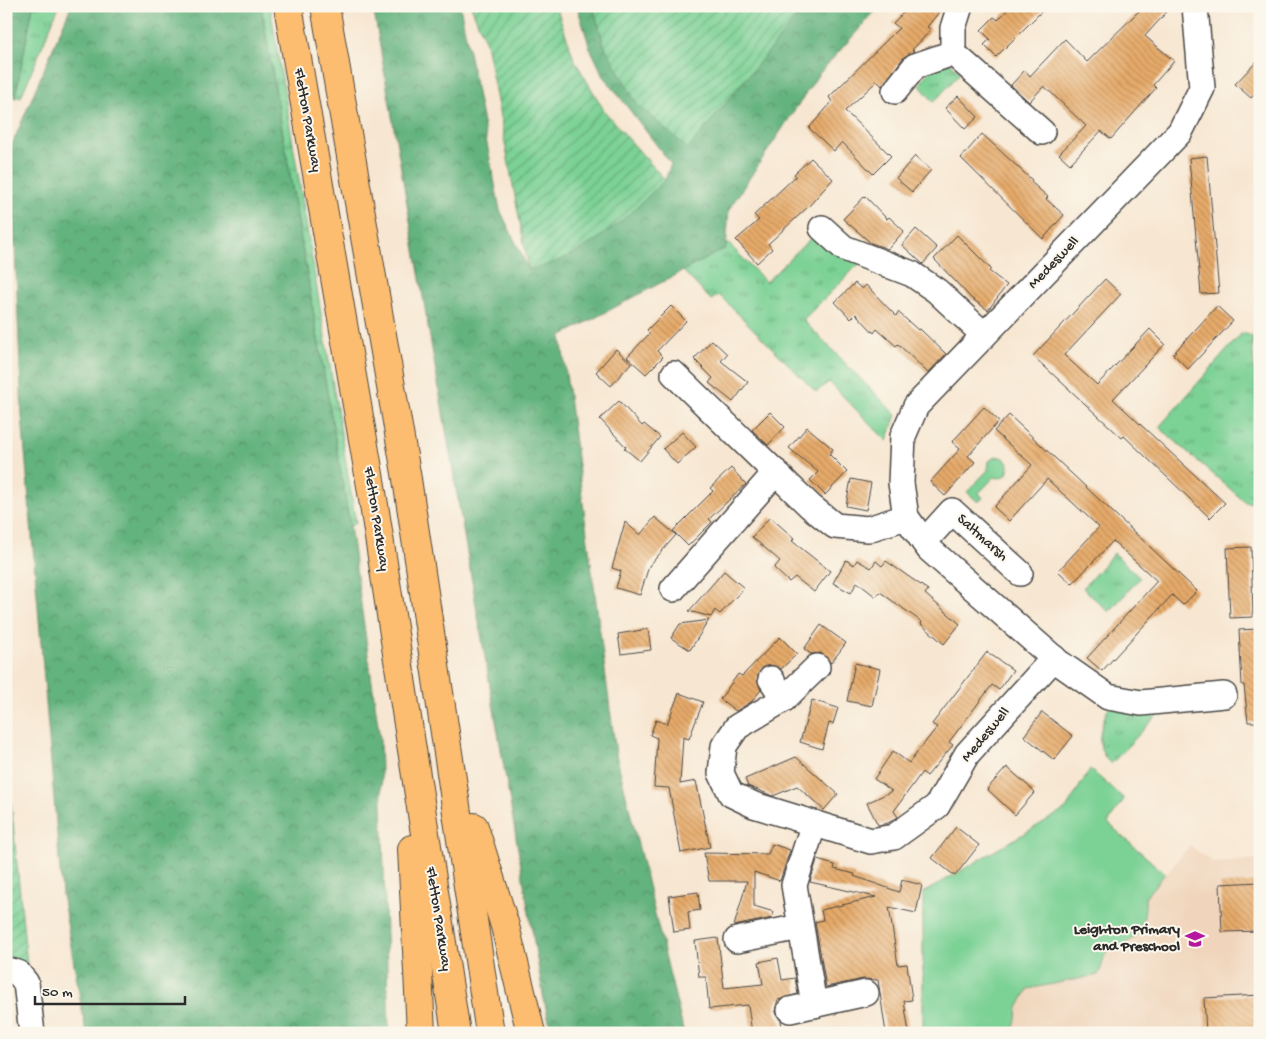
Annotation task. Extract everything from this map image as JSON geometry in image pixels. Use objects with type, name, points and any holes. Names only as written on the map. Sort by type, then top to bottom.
[{"type":"highway","name":"Fletton Parkway","points":[[288,6],[371,486],[456,1033]]},
{"type":"highway","points":[[325,6],[407,479],[490,1033]]},
{"type":"highway","points":[[403,684],[421,1033]]},
{"type":"highway","points":[[448,744],[505,926],[531,1033]]},
{"type":"street","points":[[960,6],[953,28],[953,53],[1042,132]]},
{"type":"street","name":"Medeswell","points":[[1195,6],[1202,88],[1180,132],[916,406],[903,436],[900,483],[906,517],[924,542],[1054,658],[1104,695],[1141,703],[1224,695]]},
{"type":"street","points":[[895,91],[916,66],[953,53]]},
{"type":"street","points":[[822,228],[844,248],[912,274],[937,291],[984,335]]},
{"type":"street","points":[[674,374],[810,506],[834,526],[868,529],[906,517]]},
{"type":"street","points":[[673,589],[776,472]]},
{"type":"street","name":"Saltmarsh","points":[[924,542],[952,511],[1020,573]]},
{"type":"street","name":"Medeswell","points":[[817,667],[777,689],[738,727],[724,746],[721,773],[731,794],[754,805],[871,841],[894,837],[938,806],[967,754],[1054,658]]},
{"type":"street","points":[[814,823],[794,885],[800,927],[802,1007],[866,994]]},
{"type":"street","points":[[737,940],[800,927]]},
{"type":"street","points":[[6,970],[18,973],[26,982],[32,1033]]},
{"type":"shaded area","name":"Leighton Primary and Preschool","points":[[1190,846],[1214,863],[1260,860],[1260,1033],[1013,1033],[1018,1008],[1028,989],[1098,975],[1103,968],[1105,954],[1110,949],[1121,946],[1146,915],[1145,897]]},
{"type":"green space","points":[[6,6],[33,6],[15,98],[7,80]]},
{"type":"green space","points":[[33,6],[59,6],[21,97],[15,98]]},
{"type":"green space","points":[[71,6],[261,6],[350,526],[380,739],[389,1033],[86,1033],[62,894],[22,416],[11,147]]},
{"type":"green space","points":[[261,6],[270,6],[356,523],[350,526]]},
{"type":"green space","points":[[373,6],[460,6],[500,210],[529,270],[567,256],[602,233],[665,180],[671,164],[603,75],[590,48],[577,6],[593,6],[604,45],[688,149],[806,6],[880,6],[818,75],[729,209],[726,248],[561,336],[616,754],[684,1033],[552,1033],[544,1000]]},
{"type":"green space","points":[[471,6],[556,6],[574,59],[605,112],[665,180],[620,222],[603,235],[568,256],[529,270],[486,43]]},
{"type":"green space","points":[[593,6],[806,6],[688,149],[637,104],[604,45]]},
{"type":"green space","points":[[950,62],[960,73],[934,102],[920,86],[922,81],[932,70]]},
{"type":"green space","points":[[822,227],[859,264],[803,320],[896,415],[887,441],[829,382],[816,392],[719,295],[711,300],[683,271],[728,243],[766,282]]},
{"type":"green space","points":[[1242,333],[1252,336],[1260,462],[1260,503],[1245,502],[1159,427]]},
{"type":"green space","points":[[996,456],[1004,458],[1009,465],[1007,474],[1000,478],[994,477],[979,493],[983,498],[978,502],[967,492],[988,470],[989,461]]},
{"type":"green space","points":[[1114,553],[1140,578],[1109,612],[1083,588]]},
{"type":"green space","points":[[1111,703],[1164,708],[1111,764],[1102,750],[1100,734],[1104,718]]},
{"type":"green space","points":[[6,753],[27,965],[6,965]]},
{"type":"green space","points":[[1090,769],[1124,799],[1108,823],[1165,874],[1145,897],[1145,912],[1138,932],[1127,942],[1107,951],[1098,975],[1028,989],[1018,1008],[1013,1033],[919,1033],[923,1030],[923,893],[1066,809]]},
{"type":"building","points":[[910,6],[944,6],[927,27],[931,30],[912,50],[914,51],[904,57],[882,86],[877,81],[845,111],[891,156],[873,174],[842,142],[834,151],[809,128],[832,102],[829,97],[899,28],[893,23]]},
{"type":"building","points":[[1011,6],[1047,6],[996,57],[984,45],[990,39],[981,30],[994,17],[998,20]]},
{"type":"building","points":[[1144,6],[1172,6],[1145,36],[1174,61],[1153,85],[1156,88],[1111,139],[1101,131],[1070,164],[1059,154],[1086,126],[1044,86],[1029,102],[1011,85],[1025,70],[1030,76],[1065,39],[1087,62]]},
{"type":"building","points":[[1260,58],[1260,88],[1251,98],[1235,84]]},
{"type":"building","points":[[958,96],[978,117],[965,129],[945,108]]},
{"type":"building","points":[[982,134],[1032,180],[1031,182],[1048,197],[1046,199],[1064,215],[1043,239],[961,158]]},
{"type":"building","points":[[915,156],[931,170],[912,192],[896,178]]},
{"type":"building","points":[[1207,156],[1219,293],[1201,294],[1189,158]]},
{"type":"building","points":[[811,158],[833,179],[809,206],[768,244],[772,249],[757,263],[736,240],[759,220],[754,215],[796,176],[794,174]]},
{"type":"building","points":[[865,196],[887,219],[889,217],[904,231],[888,249],[871,243],[843,219]]},
{"type":"building","points":[[916,229],[937,248],[923,264],[902,245]]},
{"type":"building","points":[[957,235],[991,269],[989,271],[1007,285],[988,310],[971,298],[934,259]]},
{"type":"building","points":[[1105,279],[1121,294],[1064,355],[1097,385],[1150,329],[1165,344],[1113,399],[1225,503],[1210,518],[1124,436],[1122,438],[1033,356]]},
{"type":"building","points":[[855,283],[862,289],[866,285],[896,316],[898,312],[918,330],[920,329],[946,354],[928,373],[898,344],[896,346],[877,329],[874,333],[856,314],[851,319],[835,302]]},
{"type":"building","points":[[671,306],[686,321],[657,351],[663,357],[646,374],[627,357],[650,333],[647,330]]},
{"type":"building","points":[[1217,306],[1233,321],[1188,369],[1173,354]]},
{"type":"building","points":[[712,340],[727,354],[721,361],[748,382],[733,402],[709,383],[713,378],[694,359]]},
{"type":"building","points":[[616,349],[631,363],[611,386],[596,372]]},
{"type":"building","points":[[619,401],[642,426],[644,424],[660,437],[640,461],[624,448],[626,447],[600,419]]},
{"type":"building","points":[[984,407],[999,421],[968,456],[975,462],[945,496],[930,482],[960,449],[952,442]]},
{"type":"building","points":[[770,412],[785,427],[768,445],[752,430]]},
{"type":"building","points":[[1009,415],[1197,591],[1183,605],[1172,595],[1102,671],[1087,658],[1157,581],[1113,541],[1072,584],[1058,571],[1099,527],[1047,479],[1009,521],[994,507],[1032,465],[994,431]]},
{"type":"building","points":[[807,427],[833,449],[829,454],[847,472],[825,495],[810,480],[818,472],[789,448]]},
{"type":"building","points":[[682,432],[696,447],[677,464],[663,449]]},
{"type":"building","points":[[731,468],[746,484],[709,519],[712,522],[688,546],[673,531],[713,491],[710,488]]},
{"type":"building","points":[[851,479],[871,483],[866,510],[846,506]]},
{"type":"building","points":[[655,517],[676,535],[649,566],[640,595],[616,588],[621,571],[612,568],[625,522],[640,535]]},
{"type":"building","points":[[770,517],[794,538],[792,541],[830,571],[814,592],[795,577],[789,582],[774,568],[780,561],[752,537]]},
{"type":"building","points":[[1251,547],[1253,617],[1230,618],[1227,548]]},
{"type":"building","points":[[846,560],[854,565],[857,560],[871,568],[876,561],[882,566],[886,561],[928,590],[925,594],[960,624],[944,644],[921,624],[922,622],[880,592],[876,597],[857,582],[851,593],[833,583]]},
{"type":"building","points":[[724,571],[744,588],[720,614],[715,610],[711,617],[689,611]]},
{"type":"building","points":[[709,620],[690,650],[671,638],[680,624]]},
{"type":"building","points":[[821,625],[846,643],[831,663],[821,653],[811,654],[804,649]]},
{"type":"building","points":[[648,629],[651,650],[621,654],[618,634]]},
{"type":"building","points":[[1257,629],[1260,722],[1248,722],[1244,685],[1242,685],[1239,630]]},
{"type":"building","points":[[780,637],[797,654],[781,669],[771,665],[763,667],[757,679],[761,690],[751,702],[736,711],[720,699],[738,674],[742,676]]},
{"type":"building","points":[[987,652],[1013,670],[999,690],[992,685],[949,742],[953,745],[927,776],[922,772],[894,811],[898,817],[888,823],[878,825],[867,803],[892,791],[874,779],[893,751],[909,763],[937,727],[932,724]]},
{"type":"building","points":[[855,663],[880,669],[872,706],[847,701]]},
{"type":"building","points":[[679,693],[703,702],[689,739],[683,737],[680,784],[696,781],[710,847],[681,853],[669,788],[654,787],[657,738],[650,735],[656,720],[667,724]]},
{"type":"building","points":[[812,700],[838,708],[833,724],[829,723],[822,749],[800,742]]},
{"type":"building","points":[[1042,712],[1073,736],[1054,760],[1024,736]]},
{"type":"building","points":[[796,757],[838,794],[824,810],[797,786],[773,796],[748,786],[745,779]]},
{"type":"building","points":[[1007,767],[1035,792],[1015,815],[987,789]]},
{"type":"building","points":[[956,827],[979,845],[955,876],[932,858]]},
{"type":"building","points":[[772,844],[790,850],[780,881],[754,872],[754,906],[774,912],[772,918],[734,926],[747,881],[709,881],[704,853],[768,854]]},
{"type":"building","points":[[817,860],[835,865],[834,869],[855,874],[854,876],[899,892],[902,880],[922,885],[916,913],[889,907],[898,965],[907,964],[912,1000],[904,1001],[909,1033],[886,1033],[878,980],[863,979],[826,987],[815,922],[823,920],[821,910],[876,897],[810,882]]},
{"type":"building","points":[[1260,882],[1260,931],[1222,932],[1220,884]]},
{"type":"building","points":[[698,892],[700,910],[688,912],[690,930],[674,932],[669,896]]},
{"type":"building","points":[[718,938],[724,988],[763,984],[759,962],[778,958],[782,980],[795,978],[798,994],[778,1000],[776,1006],[776,1014],[781,1021],[783,1033],[752,1033],[748,1005],[709,1009],[706,977],[699,977],[695,941]]},
{"type":"building","points":[[1260,995],[1260,1033],[1206,1033],[1204,998]]},
{"type":"place","name":"Leighton Primary and Preschool","points":[[1195,939]]}]
